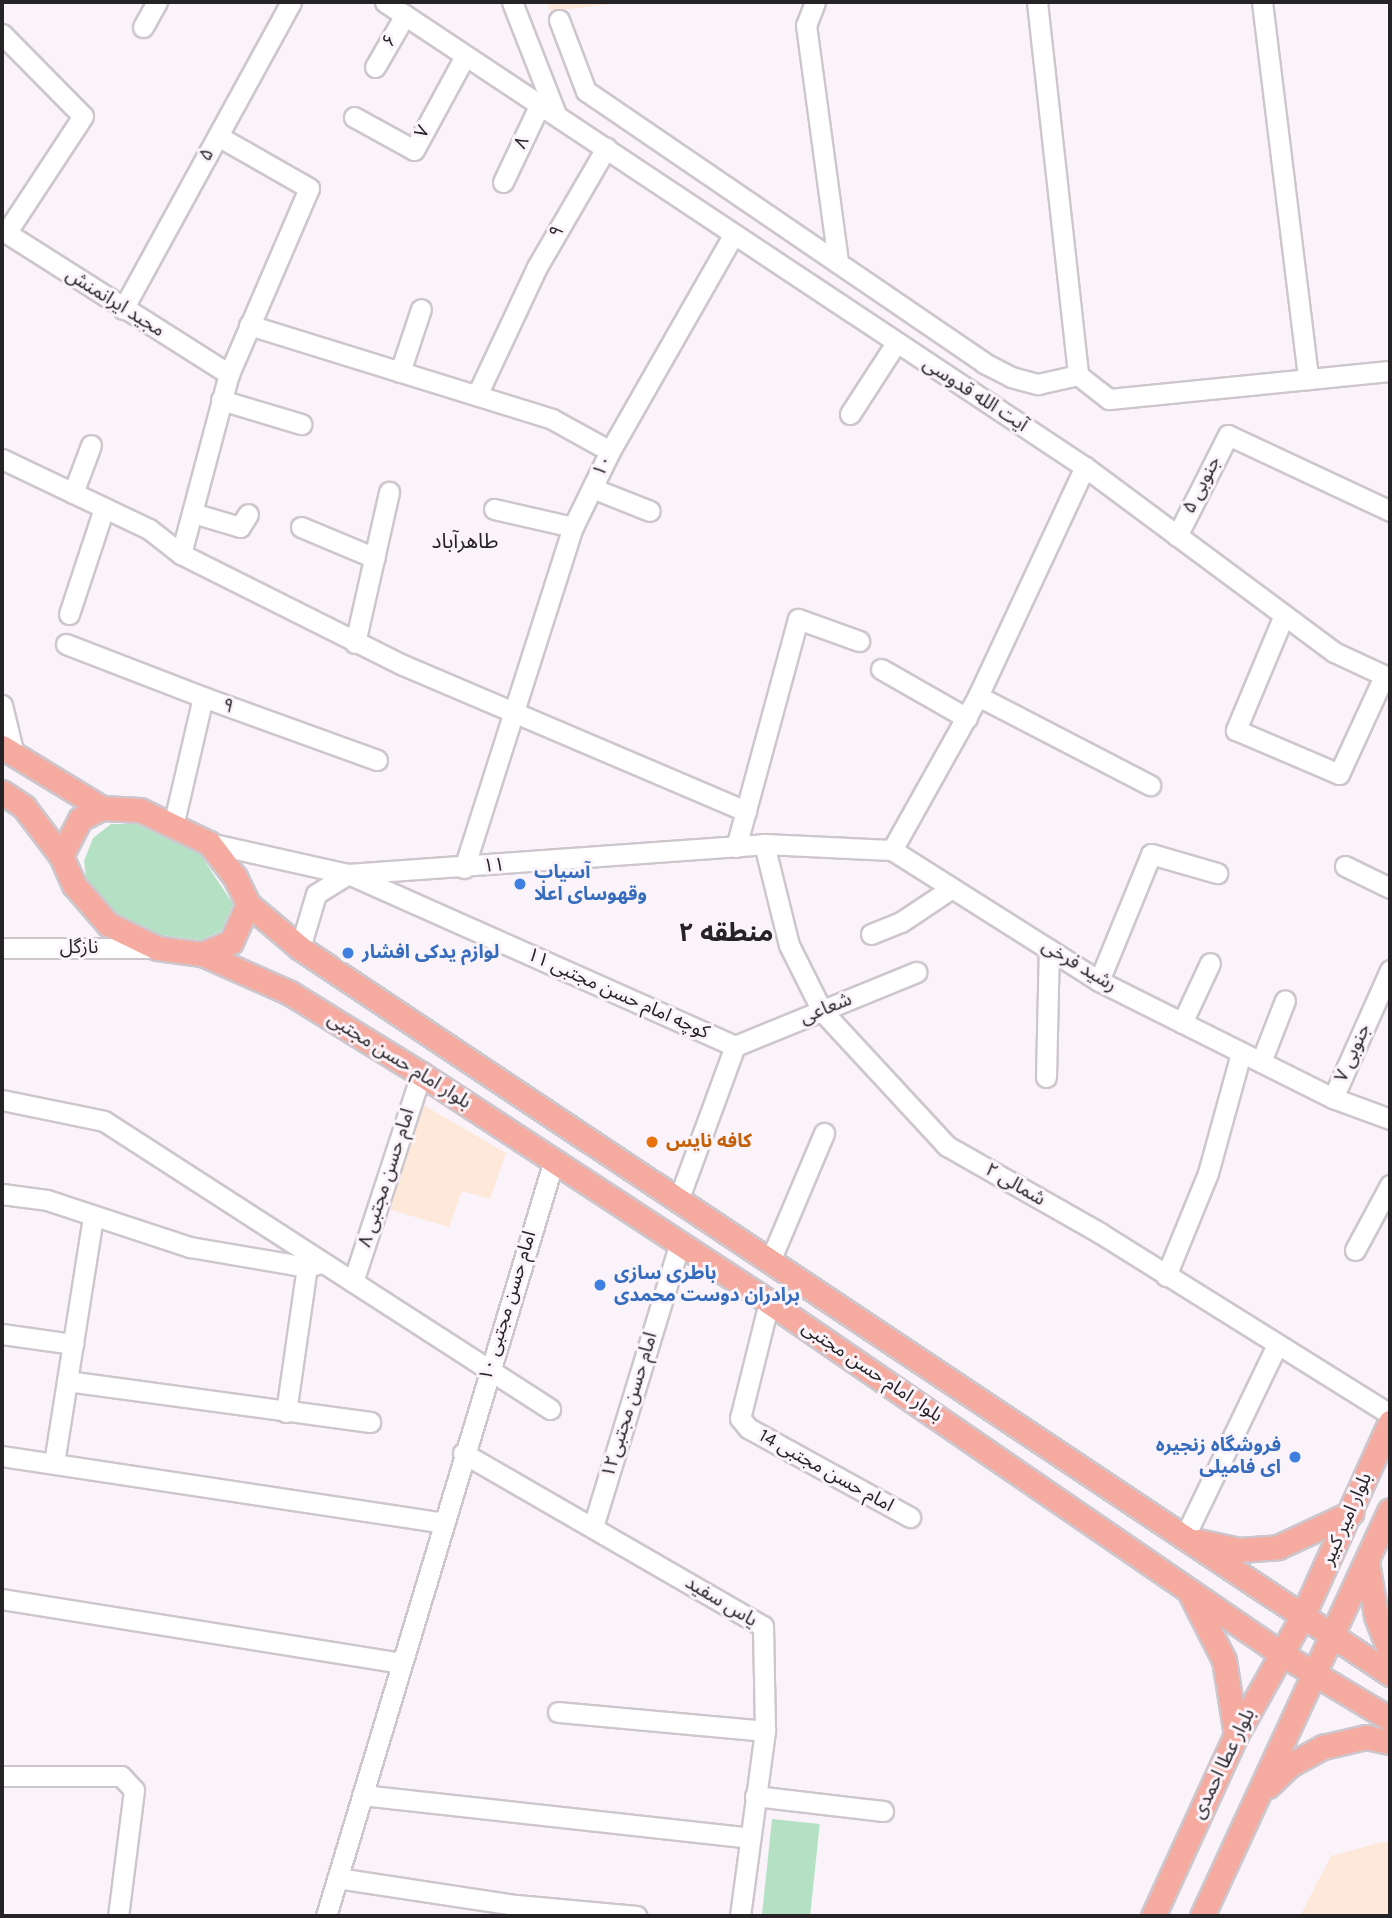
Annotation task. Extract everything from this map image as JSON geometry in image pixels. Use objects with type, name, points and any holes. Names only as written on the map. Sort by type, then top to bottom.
[{"type":"main road","points":[[2,792],[24,807],[61,856],[74,885],[108,924],[157,948],[202,954],[231,942],[248,904],[235,877],[209,844],[140,810],[102,808],[8,751]]},
{"type":"main road","points":[[61,856],[80,819],[102,808]]},
{"type":"main road","name":"بلوار امام حسن مجتبی","points":[[248,904],[300,948],[1390,1674]]},
{"type":"main road","name":"بلوار امام حسن مجتبی","points":[[202,954],[290,993],[421,1074],[769,1302],[1280,1653],[1390,1719]]},
{"type":"main road","name":"بلوار امیر کبیر","points":[[1303,1615],[1390,1422]]},
{"type":"main road","name":"بلوار امیر کبیر","points":[[1333,1638],[1390,1510]]},
{"type":"main road","points":[[1184,1538],[1238,1550],[1278,1547],[1351,1513]]},
{"type":"main road","points":[[1367,1562],[1376,1616],[1390,1652]]},
{"type":"main road","points":[[1186,1586],[1224,1660],[1236,1735]]},
{"type":"main road","name":"بلوار عطا احمدی","points":[[1153,1916],[1236,1735],[1303,1615]]},
{"type":"main road","points":[[1202,1916],[1333,1638]]},
{"type":"main road","points":[[1260,1793],[1290,1765],[1323,1747],[1366,1737],[1390,1742]]},
{"type":"street","points":[[143,27],[157,2]]},
{"type":"street","name":"۵","points":[[123,309],[291,2]]},
{"type":"street","name":"آیت الله قدوسی","points":[[384,2],[1085,467],[1334,652],[1387,677]]},
{"type":"street","points":[[512,2],[548,109]]},
{"type":"street","points":[[815,2],[806,25],[838,263]]},
{"type":"street","points":[[1037,2],[1078,375],[1109,399],[1390,371]]},
{"type":"street","points":[[1262,2],[1308,379]]},
{"type":"street","name":"۶","points":[[375,67],[405,15]]},
{"type":"street","points":[[559,20],[586,91],[984,363],[1011,377],[1038,384],[1078,375]]},
{"type":"street","points":[[2,34],[83,116],[4,232]]},
{"type":"street","name":"۷","points":[[354,117],[414,150],[465,56]]},
{"type":"street","name":"۸","points":[[503,182],[548,109]]},
{"type":"street","points":[[181,554],[229,374],[309,188],[218,136]]},
{"type":"street","name":"۹","points":[[477,395],[537,267],[606,148]]},
{"type":"street","name":"مجید ایرانمنش","points":[[4,232],[229,374]]},
{"type":"street","name":"۱۰","points":[[464,868],[573,527],[610,451],[734,234]]},
{"type":"street","points":[[400,372],[421,309]]},
{"type":"street","points":[[249,325],[552,419],[610,451]]},
{"type":"street","points":[[850,414],[896,343]]},
{"type":"street","points":[[221,400],[301,424]]},
{"type":"street","name":"۵ جنوبی","points":[[1177,536],[1228,435],[1390,511]]},
{"type":"street","points":[[73,492],[91,445]]},
{"type":"street","points":[[2,459],[149,529],[181,554],[355,643],[511,715],[746,811]]},
{"type":"street","points":[[764,845],[892,850],[967,718],[1085,467]]},
{"type":"street","points":[[592,488],[650,511]]},
{"type":"street","points":[[355,643],[390,492]]},
{"type":"street","points":[[69,614],[104,508]]},
{"type":"street","points":[[494,509],[573,527]]},
{"type":"street","points":[[193,513],[240,527],[248,514]]},
{"type":"street","points":[[301,527],[375,558]]},
{"type":"street","points":[[1284,615],[1236,730],[1339,774],[1387,677]]},
{"type":"street","points":[[736,847],[798,619],[859,641]]},
{"type":"street","points":[[66,644],[203,696]]},
{"type":"street","points":[[881,669],[967,718]]},
{"type":"street","name":"۹","points":[[173,826],[203,696],[377,760]]},
{"type":"street","points":[[978,696],[1150,785]]},
{"type":"street","points":[[2,705],[8,751]]},
{"type":"street","name":"۱۱","points":[[209,844],[348,874],[764,845]]},
{"type":"street","name":"۲ شمالی","points":[[764,845],[789,945],[822,1011],[947,1146],[1166,1276],[1390,1414]]},
{"type":"street","name":"رشید فرخی","points":[[892,850],[1099,981],[1333,1098],[1390,1119]]},
{"type":"street","points":[[1099,981],[1151,854],[1217,873]]},
{"type":"street","points":[[1345,866],[1390,888]]},
{"type":"street","name":"۱۱","points":[[300,948],[316,894],[348,874]]},
{"type":"street","name":"کوچه امام حسن مجتبی ۱۱","points":[[348,874],[735,1046]]},
{"type":"street","points":[[871,934],[901,922],[952,888]]},
{"type":"street","name":"نازگل","points":[[2,948],[157,948]]},
{"type":"street","points":[[1046,1077],[1049,948]]},
{"type":"street","points":[[1182,1023],[1210,963]]},
{"type":"street","name":"۷ جنوبی","points":[[1333,1098],[1390,970]]},
{"type":"street","name":"شعاعی","points":[[735,1046],[916,972]]},
{"type":"street","points":[[1261,1062],[1285,1000]]},
{"type":"street","points":[[679,1198],[735,1046]]},
{"type":"street","points":[[1166,1276],[1208,1173],[1241,1053]]},
{"type":"street","name":"امام حسن مجتبی ۸","points":[[354,1282],[421,1074]]},
{"type":"street","points":[[2,1100],[104,1121],[314,1265],[354,1282],[488,1366],[550,1409]]},
{"type":"street","points":[[770,1261],[824,1133]]},
{"type":"street","name":"امام حسن مجتبی ۱۰","points":[[326,1916],[488,1366],[554,1160]]},
{"type":"street","points":[[1355,1250],[1390,1185]]},
{"type":"street","points":[[2,1194],[47,1200],[190,1247],[314,1265]]},
{"type":"street","points":[[54,1463],[93,1217]]},
{"type":"street","name":"امام حسن مجتبی۱۲","points":[[593,1527],[680,1243]]},
{"type":"street","points":[[286,1412],[314,1265]]},
{"type":"street","name":"امام حسن مجتبی 14","points":[[769,1302],[740,1418],[748,1428],[910,1517]]},
{"type":"street","points":[[2,1334],[73,1344]]},
{"type":"street","points":[[1184,1538],[1277,1345]]},
{"type":"street","points":[[67,1381],[370,1422]]},
{"type":"street","name":"یاس سفید","points":[[463,1453],[763,1626],[765,1731],[754,1796],[740,1916]]},
{"type":"street","points":[[2,1456],[443,1523]]},
{"type":"street","points":[[2,1599],[401,1663]]},
{"type":"street","points":[[558,1712],[765,1731]]},
{"type":"street","points":[[2,1776],[121,1776],[134,1790],[118,1916]]},
{"type":"street","points":[[362,1795],[750,1838]]},
{"type":"street","points":[[754,1796],[883,1811]]},
{"type":"street","points":[[337,1878],[516,1905],[636,1916]]},
{"type":"shaded area","points":[[547,2],[632,2],[550,11]]},
{"type":"shaded area","points":[[420,1103],[506,1153],[490,1199],[462,1191],[449,1227],[388,1209]]},
{"type":"shaded area","points":[[1390,1840],[1390,1916],[1300,1916],[1331,1856]]},
{"type":"green space","points":[[111,824],[136,824],[200,854],[233,904],[221,931],[200,940],[161,935],[116,913],[86,878],[84,861],[93,838]]},
{"type":"green space","points":[[772,1819],[820,1824],[810,1916],[762,1916]]},
{"type":"place","name":"آسیاب وقهوسای اعلا","points":[[520,884]]},
{"type":"place","name":"لوازم یدکی افشار","points":[[348,953]]},
{"type":"place","name":"کافه نایس","points":[[652,1142]]},
{"type":"place","name":"باطری سازی برادران دوست محمدی","points":[[600,1285]]},
{"type":"place","name":"فروشگاه زنجیره ای فامیلی","points":[[1295,1457]]},
{"type":"district","name":"طاهرآباد","points":[[465,541]]},
{"type":"district","name":"منطقه ۲","points":[[726,933]]}]
